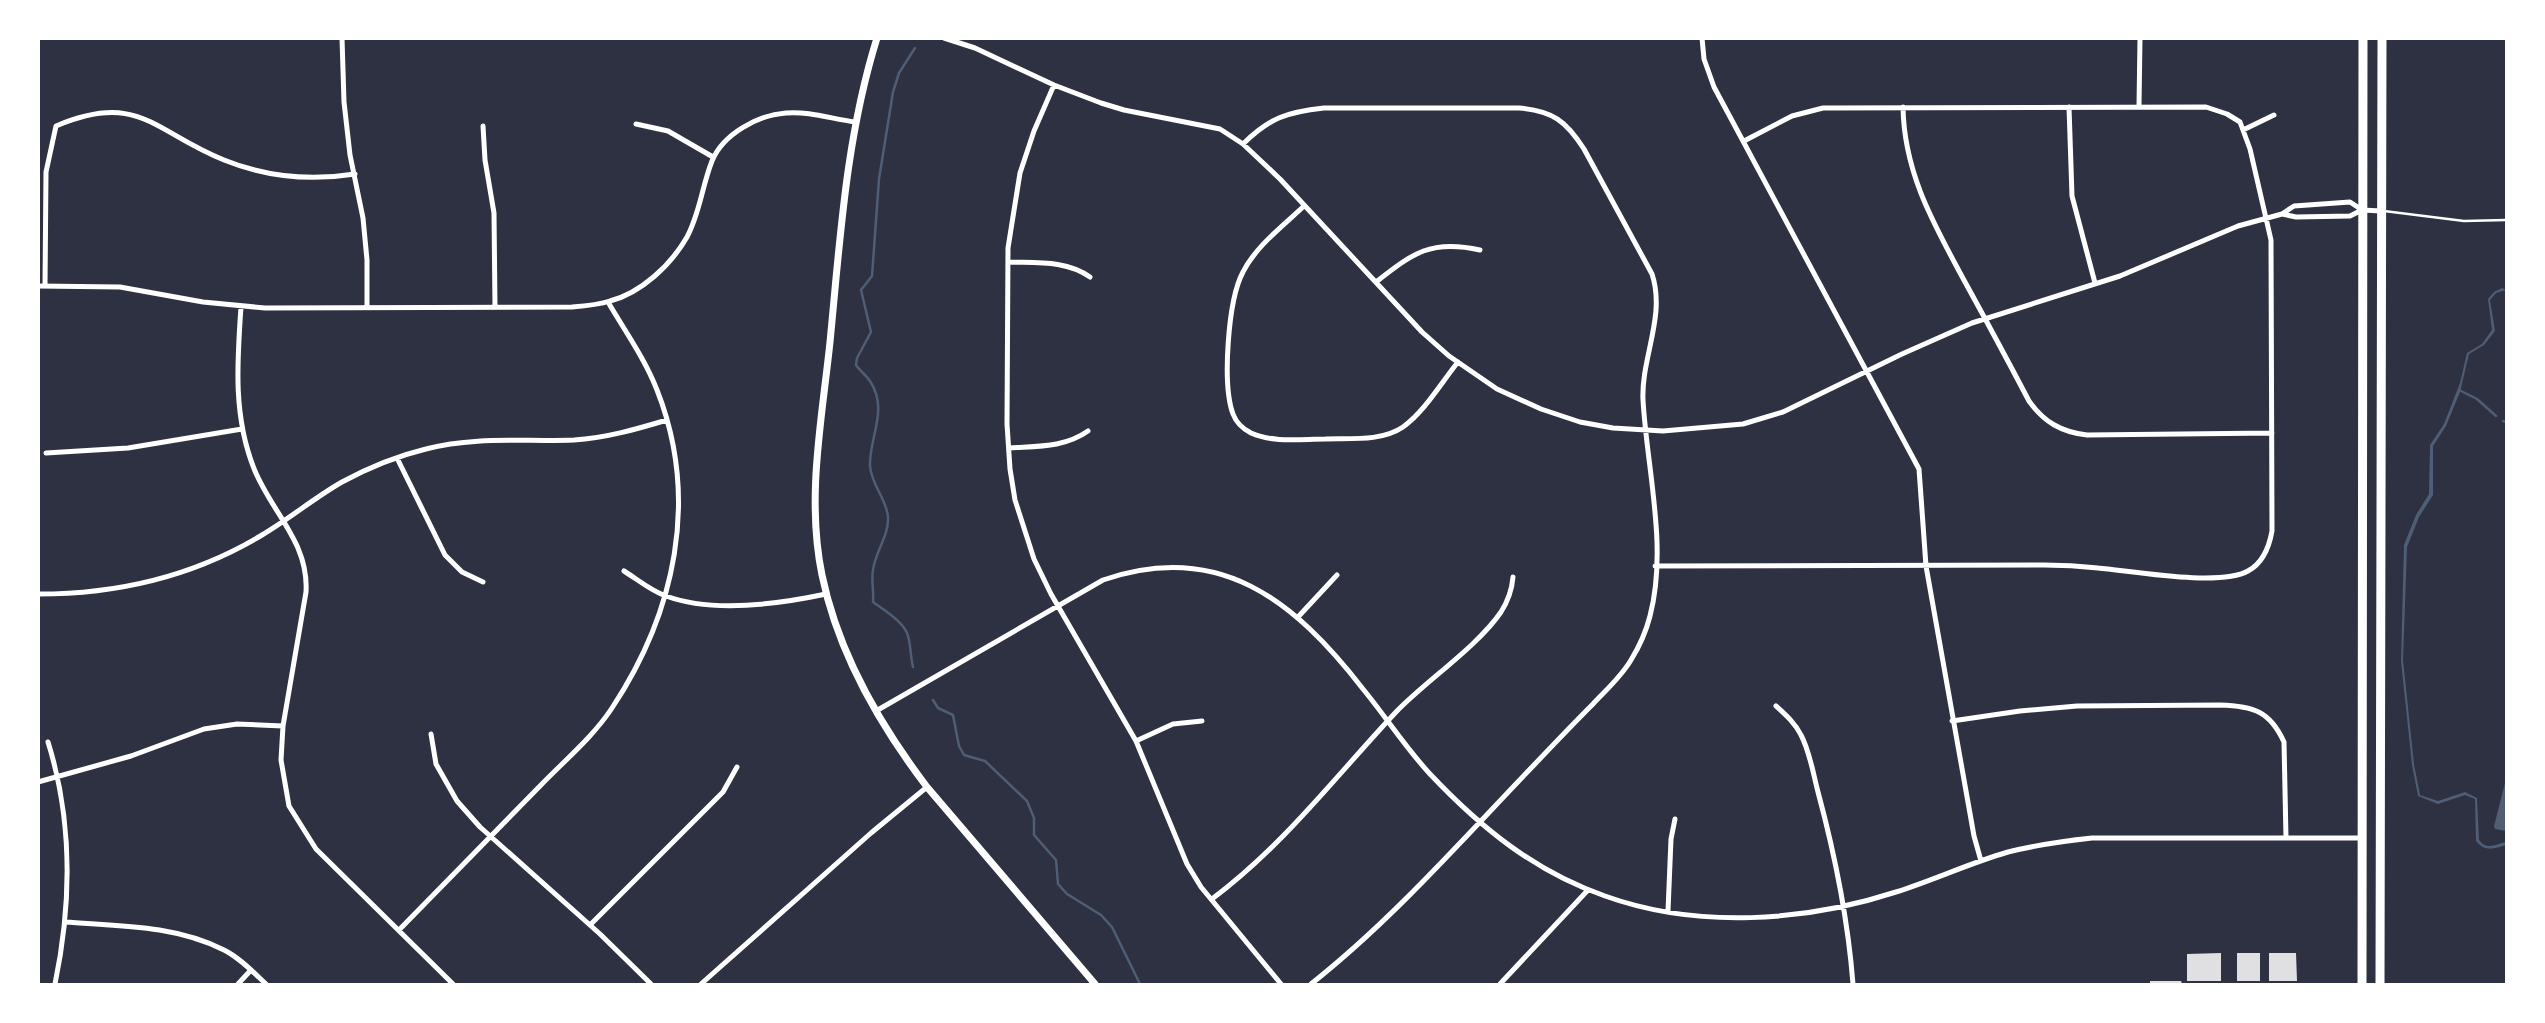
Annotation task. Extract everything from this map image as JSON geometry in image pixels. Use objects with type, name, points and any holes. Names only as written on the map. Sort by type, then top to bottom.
[{"type":"main road","points":[[2362,985],[2363,38]]},
{"type":"main road","points":[[2380,985],[2382,38]]},
{"type":"street","points":[[342,38],[344,102],[367,260],[367,307]]},
{"type":"street","points":[[877,38],[855,122],[846,184],[816,477],[816,543],[826,594],[855,672],[902,754],[1096,985]]},
{"type":"street","points":[[944,38],[975,48],[1054,85],[1124,110],[1220,129],[1242,144],[1304,205],[1422,331],[1458,362],[1497,389],[1541,409],[1580,422],[1646,430],[1704,429],[1743,424],[1783,412],[1867,370],[1985,319],[2156,262],[2210,237],[2267,217],[2282,214],[2296,217],[2350,216],[2362,210],[2381,211]]},
{"type":"street","points":[[1702,38],[1707,72],[1919,469],[1926,566],[1952,721],[1981,861]]},
{"type":"street","points":[[2139,106],[2140,38]]},
{"type":"street","points":[[1054,85],[1020,173],[1012,212],[1008,262],[1009,448],[1011,480],[1021,525],[1034,559],[1058,606],[1136,741],[1187,864],[1281,985]]},
{"type":"street","points":[[1903,107],[1908,156],[1920,197],[2039,415],[2060,429],[2087,435],[2272,433]]},
{"type":"street","points":[[2069,107],[2071,196],[2095,283]]},
{"type":"street","points":[[1655,566],[2063,565],[2171,577],[2220,577],[2249,571],[2264,557],[2270,545],[2272,258],[2267,217],[2250,149],[2240,122],[2217,109],[2206,107],[1813,109],[1792,116],[1744,141]]},
{"type":"street","points":[[1242,144],[1262,126],[1278,117],[1305,110],[1519,108],[1535,110],[1557,118],[1571,129],[1584,149],[1654,281],[1657,296],[1643,392],[1654,501],[1654,594],[1650,618],[1631,660],[1618,677],[1364,939],[1311,985]]},
{"type":"street","points":[[355,174],[313,178],[252,170],[224,160],[139,116],[126,112],[110,111],[77,117],[56,126],[46,172],[42,286],[120,287],[241,307],[572,307],[608,302],[645,283],[674,256],[687,237],[696,216],[713,157],[741,129],[774,114],[795,112],[855,122]]},
{"type":"street","points":[[2243,130],[2274,115]]},
{"type":"street","points":[[636,124],[668,131],[713,157]]},
{"type":"street","points":[[483,126],[485,160],[494,212],[495,307]]},
{"type":"street","points":[[2282,214],[2294,205],[2313,203],[2350,202],[2362,210]]},
{"type":"street","points":[[1304,205],[1258,251],[1244,270],[1235,289],[1231,309],[1228,382],[1238,428],[1278,439],[1363,438],[1387,434],[1402,427],[1415,415],[1458,362]]},
{"type":"street","points":[[1376,282],[1407,258],[1432,247],[1456,245],[1480,250]]},
{"type":"street","points":[[1008,262],[1069,266],[1090,278]]},
{"type":"street","points":[[398,930],[596,729],[611,710],[639,660],[665,596],[677,543],[680,512],[676,451],[645,365],[608,302]]},
{"type":"street","points":[[241,307],[237,384],[242,429],[255,472],[282,522],[297,543],[305,561],[307,575],[283,726],[281,760],[289,806],[316,849],[453,985]]},
{"type":"street","points":[[38,594],[110,590],[167,578],[234,551],[342,482],[397,458],[452,443],[601,437],[667,420]]},
{"type":"street","points":[[47,453],[128,448],[242,429]]},
{"type":"street","points":[[1009,448],[1052,446],[1078,438],[1088,431]]},
{"type":"street","points":[[397,458],[445,555],[462,572],[483,582]]},
{"type":"street","points":[[876,711],[1102,580],[1140,569],[1166,566],[1194,568],[1220,573],[1246,583],[1270,596],[1298,617],[1361,685],[1428,771],[1479,822],[1522,855],[1588,890],[1634,905],[1703,916],[1784,915],[1843,906],[1896,892],[1981,861],[2030,847],[2092,838],[2362,838]]},
{"type":"street","points":[[624,571],[665,596],[722,605],[756,605],[826,594]]},
{"type":"street","points":[[1298,617],[1337,575]]},
{"type":"street","points":[[1212,899],[1289,832],[1388,722],[1490,624],[1513,587],[1513,577]]},
{"type":"street","points":[[1952,721],[2077,706],[2221,705],[2244,706],[2257,710],[2278,729],[2284,742],[2286,838]]},
{"type":"street","points":[[1776,706],[1793,722],[1802,736],[1824,814],[1843,906],[1853,985]]},
{"type":"street","points":[[1136,741],[1173,724],[1202,721]]},
{"type":"street","points":[[38,782],[131,756],[204,729],[237,724],[283,726]]},
{"type":"street","points":[[432,734],[436,764],[457,801],[491,837],[590,925],[651,985]]},
{"type":"street","points":[[48,742],[59,778],[67,833],[65,922],[55,985]]},
{"type":"street","points":[[590,925],[723,792],[737,767]]},
{"type":"street","points":[[701,985],[871,833],[927,787]]},
{"type":"street","points":[[1668,911],[1671,839],[1675,819]]},
{"type":"street","points":[[1511,985],[1502,982],[1588,890]]},
{"type":"street","points":[[65,922],[163,929],[226,951],[266,985]]},
{"type":"street","points":[[238,985],[251,970]]},
{"type":"lane","points":[[2381,211],[2465,221],[2507,220]]},
{"type":"water","points":[[2502,288],[2506,290],[2496,293],[2490,300],[2495,331],[2484,345],[2469,354],[2460,392],[2446,426],[2433,446],[2433,495],[2419,517],[2407,547],[2403,660],[2420,795],[2438,801],[2465,792],[2477,798],[2479,840],[2488,846],[2506,842],[2506,845],[2490,849],[2476,841],[2475,799],[2465,795],[2438,804],[2418,796],[2401,661],[2404,545],[2416,515],[2429,494],[2430,445],[2444,424],[2460,383],[2467,353],[2482,344],[2492,330],[2488,299]]},
{"type":"water","points":[[2506,779],[2506,831],[2495,829],[2494,826]]},
{"type":"building","points":[[2221,953],[2221,981],[2187,981],[2187,954]]},
{"type":"building","points":[[2237,953],[2260,953],[2260,981],[2237,981]]},
{"type":"building","points":[[2269,953],[2296,953],[2297,981],[2269,981]]},
{"type":"building","points":[[2150,981],[2181,981],[2182,984],[2150,984]]},
{"type":"waterway","points":[[913,667],[905,629],[873,602],[873,570],[888,517],[870,466],[878,402],[870,381],[856,365],[871,332],[861,290],[872,276],[879,179],[893,92],[899,73],[915,48]]},
{"type":"waterway","points":[[2459,390],[2477,399],[2496,416]]},
{"type":"waterway","points":[[933,700],[938,708],[953,715],[959,746],[964,755],[985,761],[1027,801],[1034,818],[1034,835],[1056,860],[1058,884],[1067,894],[1101,915],[1112,927],[1140,984]]}]
